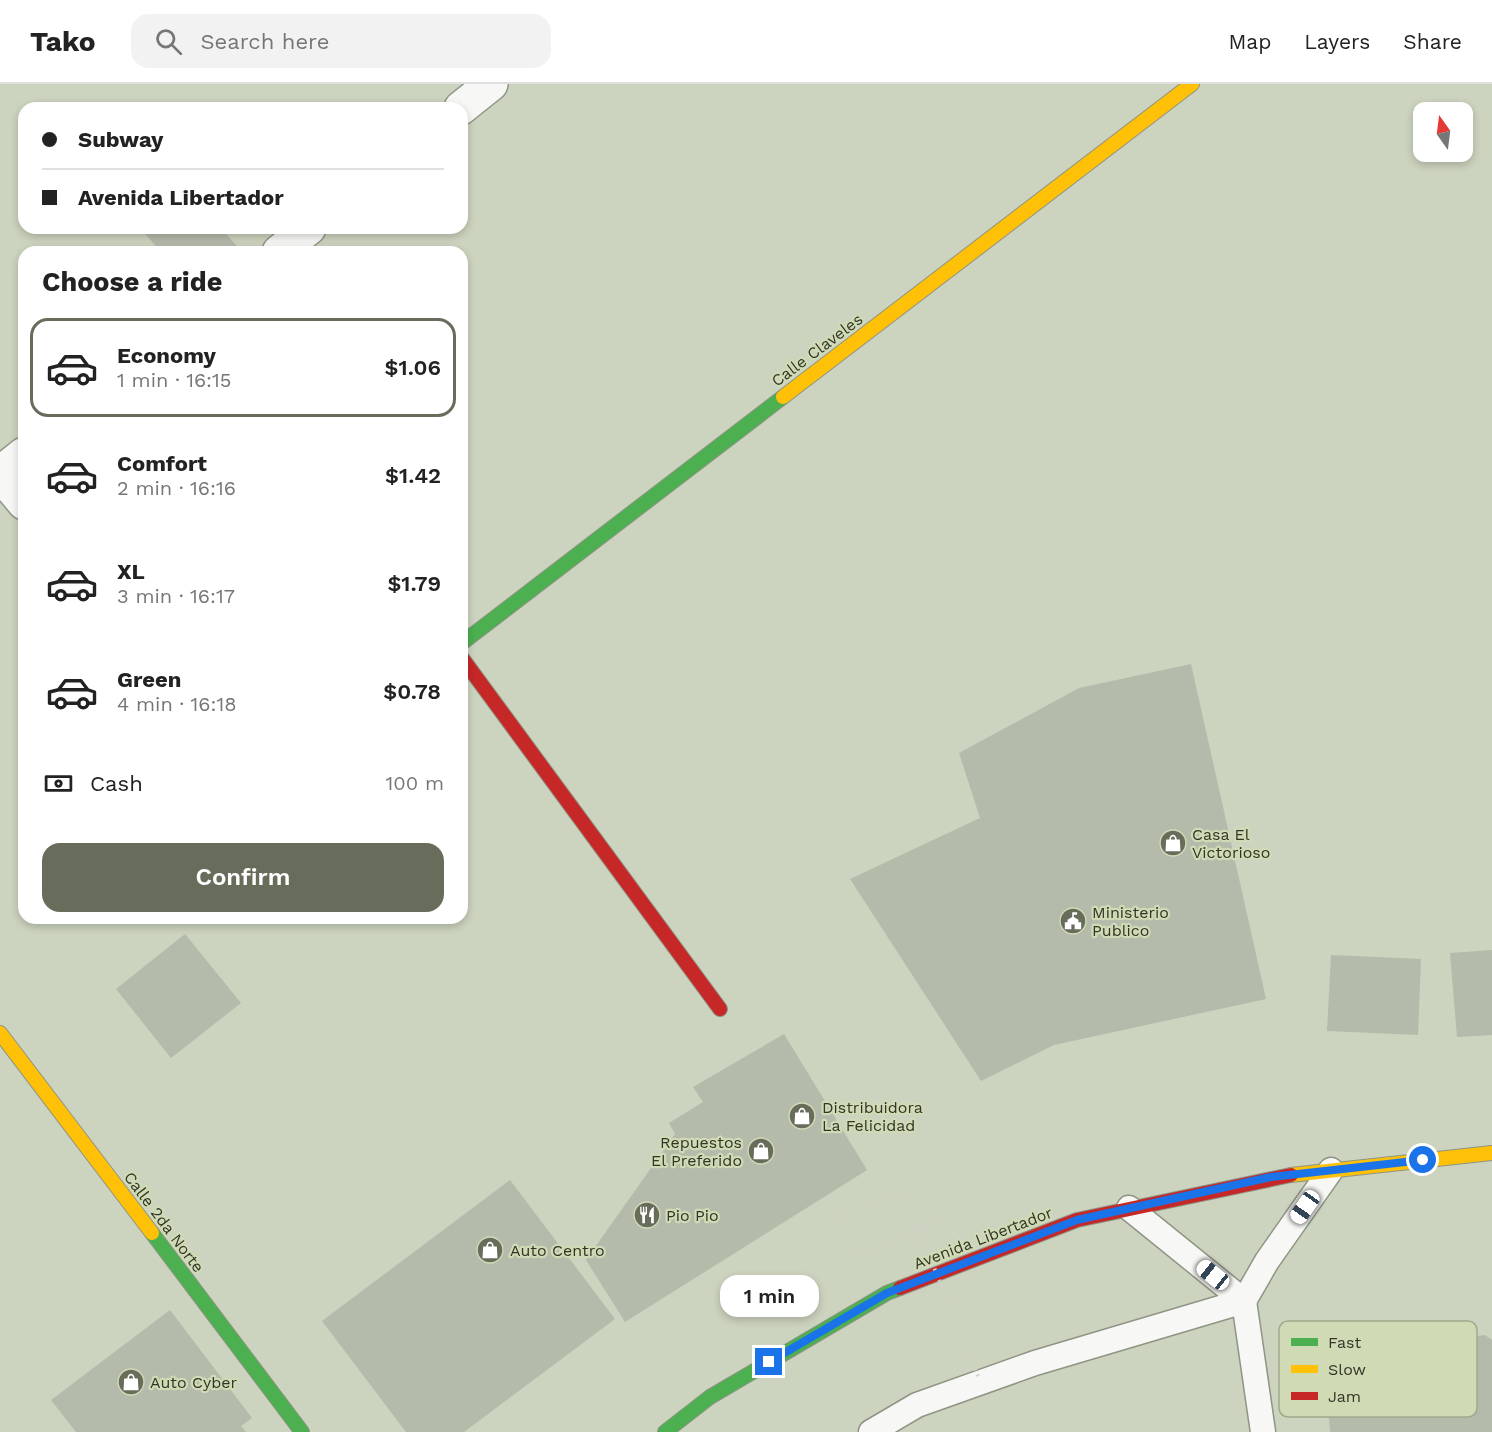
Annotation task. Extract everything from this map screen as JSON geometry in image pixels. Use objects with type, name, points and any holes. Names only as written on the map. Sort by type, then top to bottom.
[{"type":"main road","name":"Calle Claveles","points":[[468,638],[1192,84]]},
{"type":"main road","points":[[468,666],[720,1008]]},
{"type":"main road","name":"Calle 2da Norte","points":[[0,1033],[302,1432]]},
{"type":"main road","name":"Avenida Libertador","points":[[665,1432],[710,1397],[887,1293],[1077,1220],[1271,1177],[1492,1153]]},
{"type":"street","points":[[468,102],[491,84]]},
{"type":"street","points":[[286,246],[302,234]]},
{"type":"street","points":[[18,459],[0,473],[18,496]]},
{"type":"lane","points":[[1263,1432],[1244,1301],[1267,1261],[1331,1170]]},
{"type":"lane","points":[[1129,1208],[1244,1301]]},
{"type":"lane","points":[[871,1432],[917,1405],[1035,1363],[1244,1301]]},
{"type":"path","points":[[943,1220],[854,1257],[837,1216],[903,1191],[978,1376]]},
{"type":"path","points":[[915,1282],[957,1391]]},
{"type":"building","points":[[145,234],[226,234],[237,246],[156,246]]},
{"type":"building","points":[[1191,664],[1266,999],[1054,1045],[981,1081],[850,879],[980,818],[959,753],[1079,688]]},
{"type":"building","points":[[185,934],[241,1003],[171,1058],[116,989]]},
{"type":"building","points":[[1492,950],[1492,1035],[1457,1037],[1450,953]]},
{"type":"building","points":[[1331,955],[1421,959],[1418,1035],[1327,1031]]},
{"type":"building","points":[[784,1034],[867,1170],[625,1322],[586,1260],[675,1134],[669,1123],[703,1102],[693,1087]]},
{"type":"building","name":"Auto Centro","points":[[510,1180],[615,1319],[464,1432],[406,1432],[322,1321]]},
{"type":"building","name":"Auto Cyber","points":[[170,1310],[252,1418],[241,1426],[246,1432],[76,1432],[51,1400]]},
{"type":"building","points":[[1485,1335],[1492,1340],[1492,1432],[1330,1432],[1329,1417],[1477,1417],[1477,1336]]},
{"type":"traffic: fast","points":[[468,638],[783,397]]},
{"type":"traffic: fast","points":[[152,1233],[302,1432]]},
{"type":"traffic: fast","points":[[665,1432],[710,1397],[887,1293],[900,1288]]},
{"type":"traffic: slow","points":[[783,397],[1192,84]]},
{"type":"traffic: slow","points":[[0,1033],[152,1233]]},
{"type":"traffic: slow","points":[[1291,1175],[1492,1153]]},
{"type":"traffic: jam","points":[[468,666],[720,1009]]},
{"type":"traffic: jam","points":[[900,1288],[1077,1220],[1291,1175]]},
{"type":"place","name":"Casa El Victorioso","points":[[1173,843]]},
{"type":"place","name":"Ministerio Publico","points":[[1073,921]]},
{"type":"place","name":"Distribuidora La Felicidad","points":[[802,1116]]},
{"type":"place","name":"Repuestos El Preferido","points":[[761,1151]]},
{"type":"place","name":"Pio Pio","points":[[647,1215]]},
{"type":"place","name":"Auto Centro","points":[[490,1250]]},
{"type":"place","name":"Auto Cyber","points":[[131,1382]]},
{"type":"route","points":[[769,1362],[887,1293],[1077,1220],[1271,1177],[1423,1160]]}]
